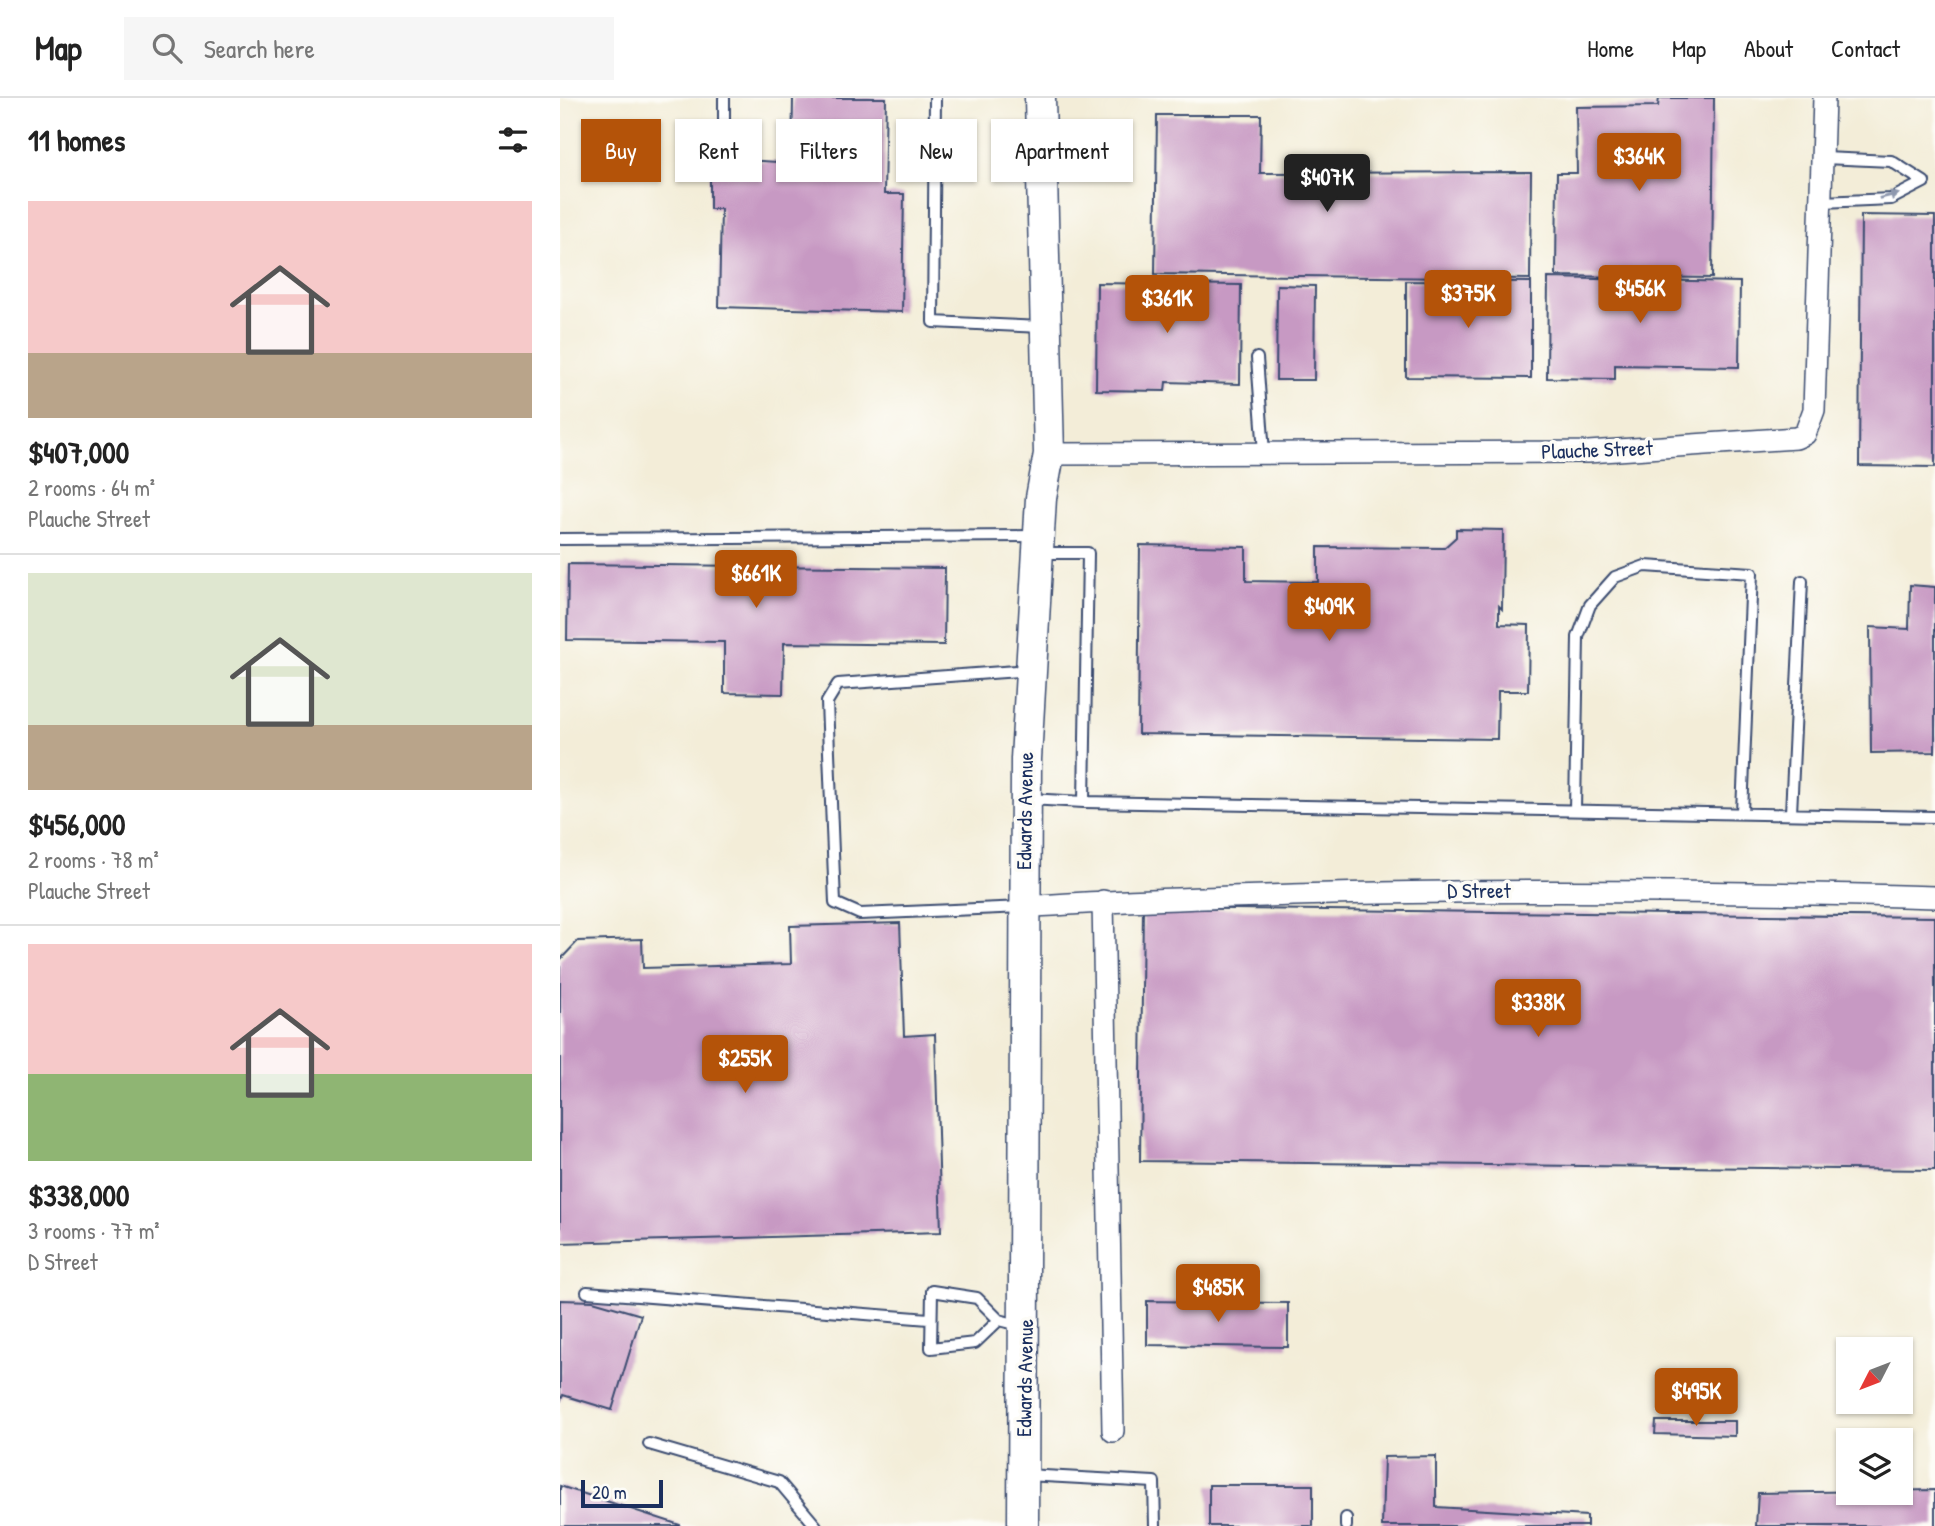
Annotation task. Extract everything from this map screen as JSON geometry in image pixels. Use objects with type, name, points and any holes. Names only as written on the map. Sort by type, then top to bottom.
[{"type":"street","name":"Edwards Avenue","points":[[1023,1526],[1023,1475],[1012,1323],[1025,799],[1041,498],[1049,454],[1040,98]]},
{"type":"street","name":"Plauche Street","points":[[1049,454],[1588,452],[1796,438],[1805,434],[1814,410],[1824,98]]},
{"type":"street","name":"D Street","points":[[1023,907],[1103,901],[1437,891],[1737,892],[1935,897]]},
{"type":"street","points":[[1103,901],[1114,1432]]},
{"type":"lane","points":[[724,98],[724,119]]},
{"type":"lane","points":[[935,98],[933,322],[1046,328]]},
{"type":"lane","points":[[1824,158],[1891,162],[1929,182]]},
{"type":"lane","points":[[1822,202],[1891,199],[1929,182]]},
{"type":"lane","points":[[1257,358],[1264,453]]},
{"type":"lane","points":[[560,539],[1038,545],[1088,553],[1084,802]]},
{"type":"lane","points":[[1575,810],[1578,637],[1590,604],[1615,577],[1646,566],[1752,573],[1742,812]]},
{"type":"lane","points":[[1791,813],[1802,580]]},
{"type":"lane","points":[[1023,907],[860,914],[835,903],[827,702],[838,684],[1031,670]]},
{"type":"lane","points":[[1025,799],[1935,817]]},
{"type":"lane","points":[[932,1291],[977,1298],[1012,1323],[975,1343],[931,1348],[929,1319],[932,1291]]},
{"type":"lane","points":[[587,1292],[929,1319]]},
{"type":"lane","points":[[649,1444],[779,1482],[816,1526]]},
{"type":"lane","points":[[1023,1475],[1154,1482],[1156,1526]]},
{"type":"building","points":[[793,98],[886,98],[884,194],[904,194],[902,312],[719,307],[721,209],[710,209],[710,182],[762,182],[762,161],[776,162],[776,182],[882,182],[882,119],[793,119]]},
{"type":"building","points":[[1659,98],[1714,98],[1712,278],[1556,276],[1557,173],[1577,173],[1576,107],[1658,106]]},
{"type":"building","points":[[1157,115],[1261,115],[1260,173],[1531,172],[1530,279],[1155,274]]},
{"type":"building","points":[[1861,215],[1935,216],[1935,467],[1859,466]]},
{"type":"building","points":[[1548,278],[1740,282],[1739,367],[1615,365],[1615,379],[1547,378]]},
{"type":"building","points":[[1406,281],[1531,282],[1531,378],[1406,377]]},
{"type":"building","points":[[1097,283],[1241,285],[1240,384],[1166,382],[1165,391],[1096,390]]},
{"type":"building","points":[[1277,285],[1315,286],[1314,380],[1276,380]]},
{"type":"building","points":[[1456,529],[1503,530],[1502,609],[1499,606],[1499,624],[1529,625],[1528,691],[1498,691],[1497,739],[1138,734],[1140,545],[1246,547],[1246,581],[1318,582],[1318,547],[1444,548],[1456,537]]},
{"type":"building","points":[[568,564],[945,568],[944,645],[784,643],[783,694],[724,693],[724,642],[567,640]]},
{"type":"building","points":[[1910,585],[1935,587],[1935,752],[1871,753],[1870,627],[1909,629]]},
{"type":"building","points":[[1143,908],[1935,917],[1935,1170],[1140,1161]]},
{"type":"building","points":[[900,923],[904,1036],[935,1034],[941,1232],[560,1243],[560,960],[578,941],[642,939],[643,968],[791,964],[790,926]]},
{"type":"building","points":[[560,1300],[593,1301],[641,1315],[612,1410],[563,1395],[560,1402]]},
{"type":"building","points":[[1147,1301],[1288,1303],[1288,1347],[1147,1345]]},
{"type":"building","points":[[1656,1421],[1735,1421],[1735,1436],[1655,1434]]},
{"type":"building","points":[[1436,1456],[1436,1507],[1587,1516],[1587,1526],[1382,1526],[1384,1457]]},
{"type":"building","points":[[1209,1485],[1313,1485],[1313,1526],[1209,1526]]},
{"type":"building","points":[[560,1486],[680,1525],[680,1526],[560,1526]]},
{"type":"building","points":[[1913,1490],[1935,1490],[1935,1526],[1756,1526],[1758,1493],[1836,1492],[1836,1505],[1913,1505]]}]
